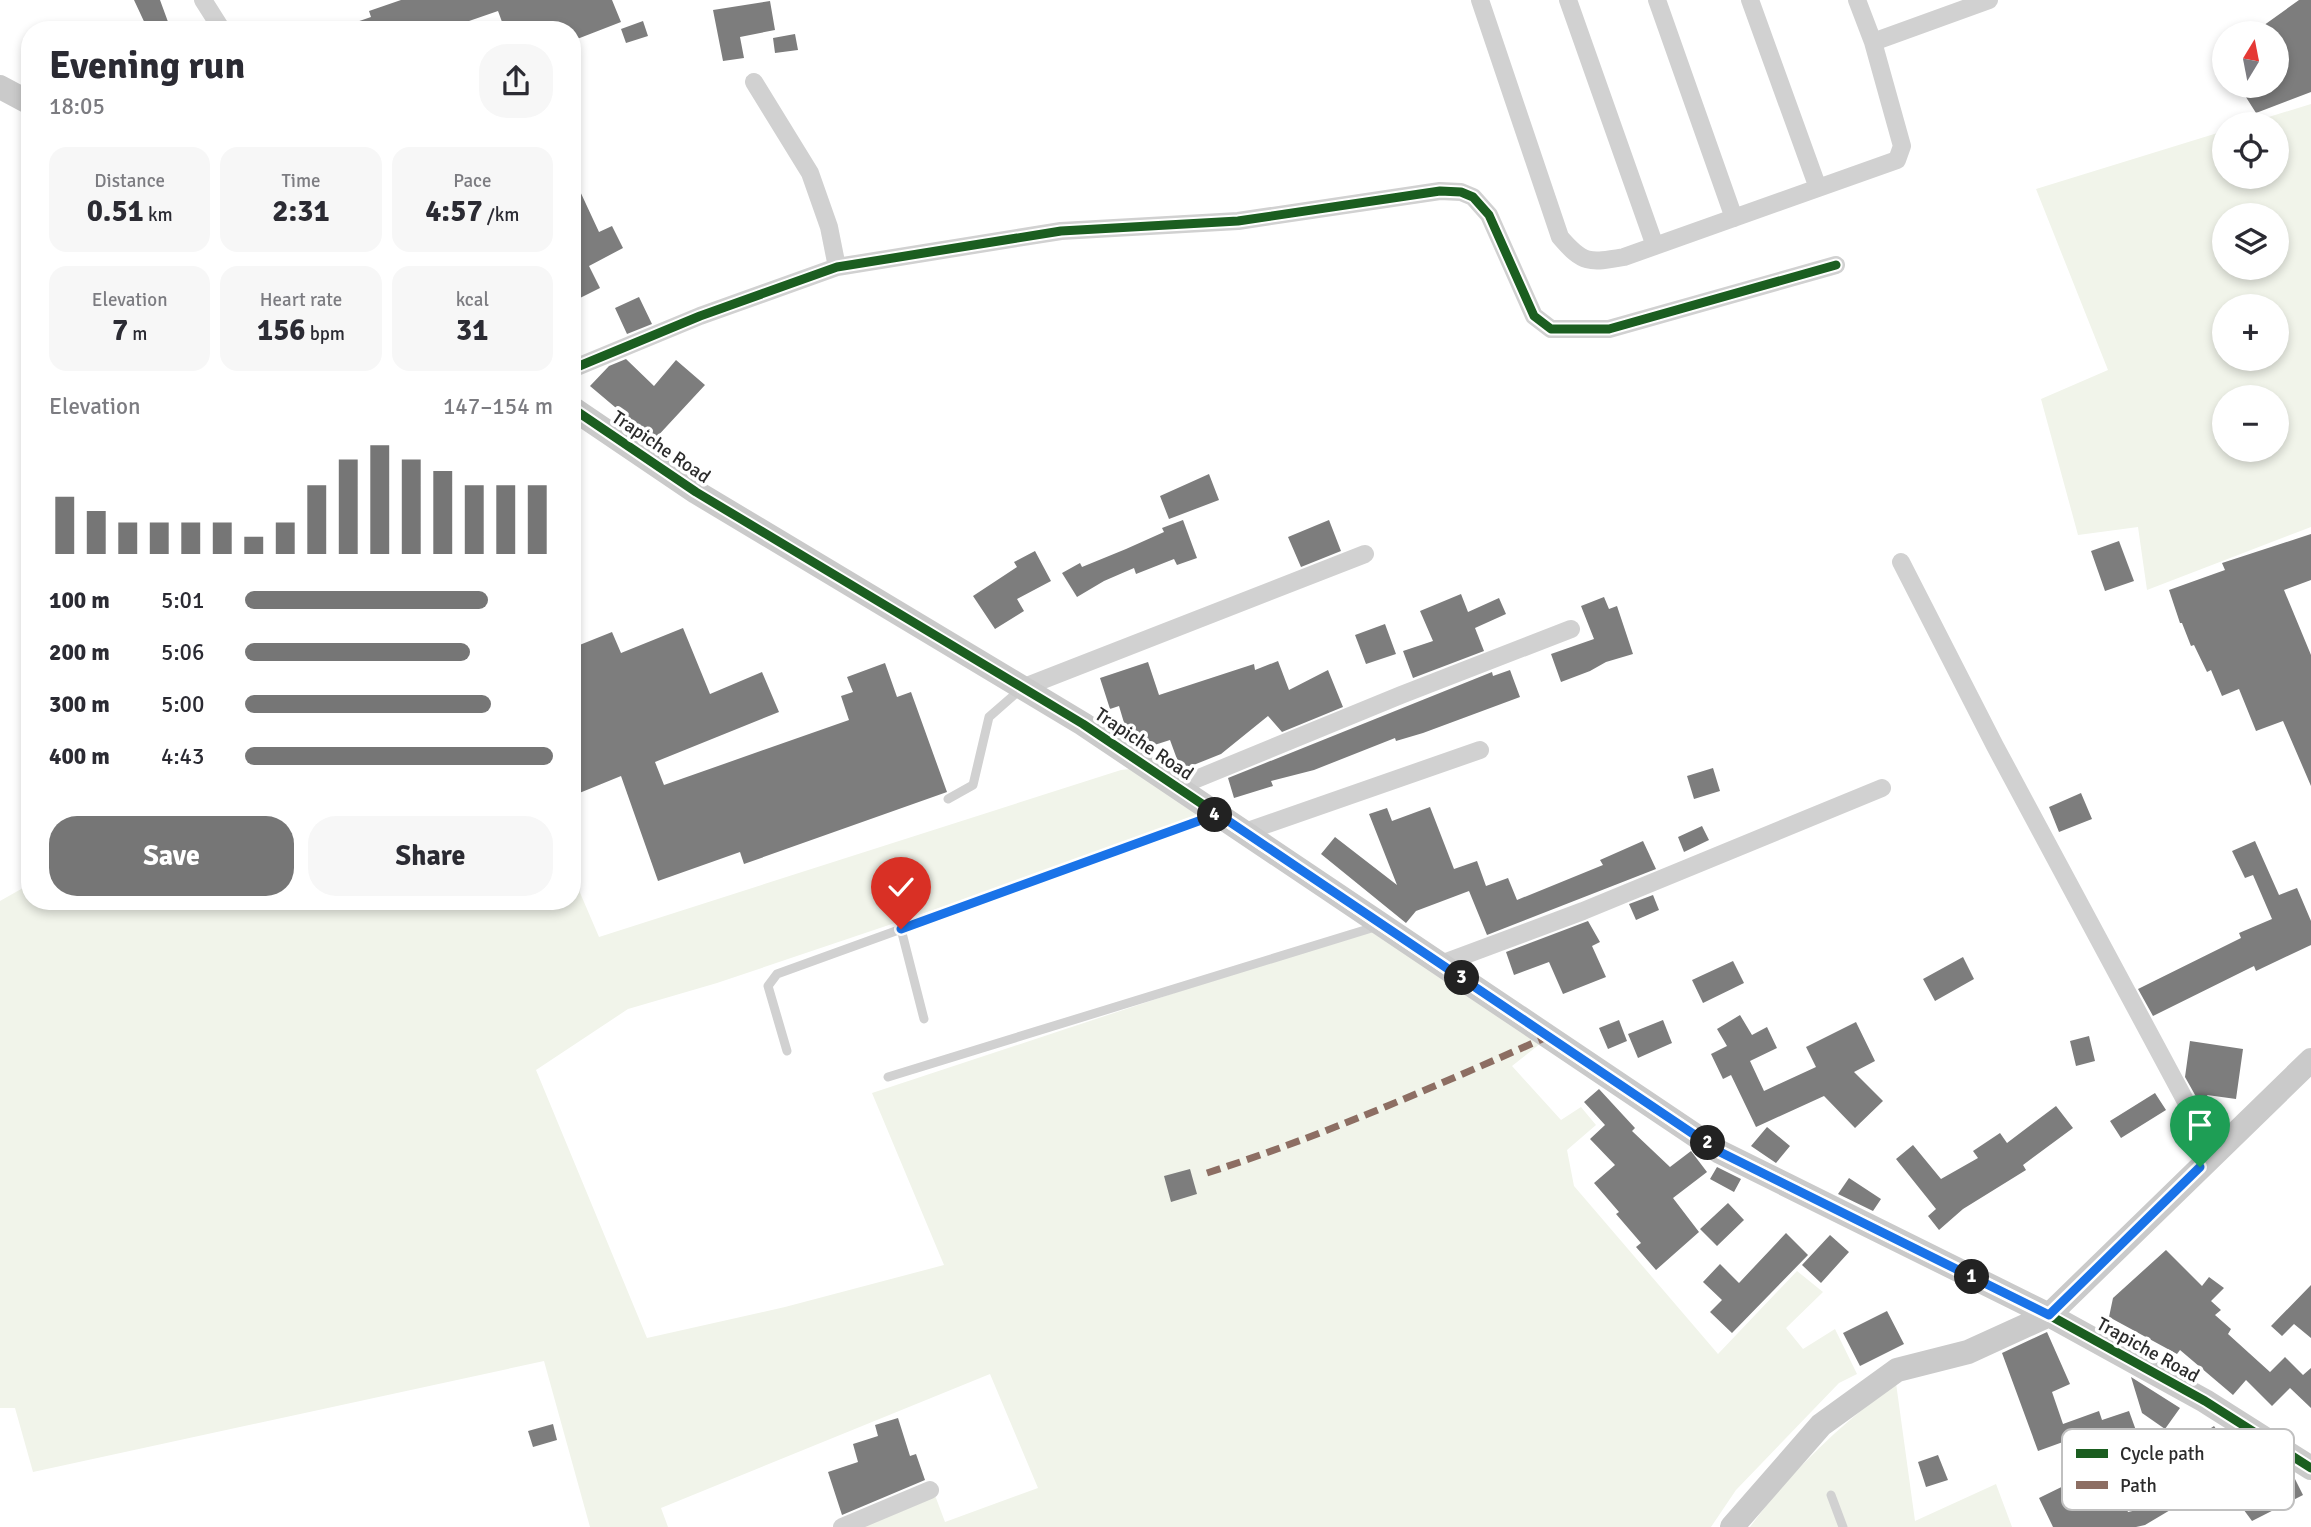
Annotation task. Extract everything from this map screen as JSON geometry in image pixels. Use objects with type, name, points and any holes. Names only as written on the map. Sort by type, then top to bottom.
[{"type":"street","points":[[203,0],[216,21]]},
{"type":"street","points":[[1480,0],[1560,237],[1578,257],[1599,262],[1624,257],[1897,160],[1902,146],[1873,43],[1857,0]]},
{"type":"street","points":[[1568,0],[1655,246]]},
{"type":"street","points":[[1657,0],[1734,218]]},
{"type":"street","points":[[1750,0],[1818,188]]},
{"type":"street","points":[[1873,43],[1958,5],[1989,0]]},
{"type":"street","points":[[754,82],[810,173],[829,227],[836,267]]},
{"type":"street","points":[[0,87],[21,98]]},
{"type":"street","points":[[581,365],[699,316],[836,267],[1061,231],[1238,221],[1440,191],[1461,192],[1473,197],[1489,215],[1534,316],[1551,329],[1609,329],[1836,265]]},
{"type":"street","name":"Trapiche Road","points":[[581,414],[696,492],[1083,724],[1720,1152],[2049,1315],[2248,1429]]},
{"type":"street","points":[[1022,688],[1365,554]]},
{"type":"street","points":[[1901,562],[1995,746],[2214,1154]]},
{"type":"street","points":[[1177,787],[1571,629]]},
{"type":"street","points":[[1245,832],[1480,750]]},
{"type":"street","points":[[1441,964],[1583,911],[1882,788]]},
{"type":"street","points":[[1732,1527],[1821,1425],[1897,1370],[1968,1352],[2049,1315],[2311,1060]]},
{"type":"street","name":"Trapiche Road","points":[[2294,1457],[2311,1468]]},
{"type":"street","points":[[842,1527],[930,1490]]},
{"type":"lane","points":[[948,799],[973,785],[989,717],[1022,688]]},
{"type":"lane","points":[[788,1051],[768,986],[771,978],[1218,814]]},
{"type":"lane","points":[[888,1077],[1382,925]]},
{"type":"lane","points":[[901,929],[924,1019]]},
{"type":"lane","points":[[1831,1495],[1843,1527]]},
{"type":"shaded area","points":[[2311,104],[2311,527],[2147,590],[2138,527],[2078,535],[2041,399],[2108,370],[2036,189],[2212,135],[2212,189],[2289,189],[2289,112],[2285,112]]},
{"type":"shaded area","points":[[1148,767],[1218,814],[717,983],[628,1009],[536,1070],[647,1338],[785,1307],[944,1265],[872,1093],[1371,928],[1541,1043],[1512,1066],[1561,1120],[1581,1107],[1596,1125],[1567,1150],[1574,1186],[1718,1354],[1797,1271],[1823,1292],[1786,1328],[1803,1349],[1835,1329],[1857,1374],[1839,1383],[1736,1490],[1711,1527],[845,1527],[933,1490],[945,1522],[1038,1488],[990,1374],[661,1508],[668,1527],[590,1527],[544,1361],[33,1472],[15,1408],[0,1408],[0,901],[21,889],[21,910],[581,910],[581,895],[599,937],[1121,770]]},
{"type":"shaded area","points":[[1896,1383],[1915,1521],[1996,1484],[2012,1527],[1750,1527],[1782,1487],[1817,1450]]},
{"type":"building","points":[[134,0],[160,0],[168,21],[144,21]]},
{"type":"building","points":[[401,0],[612,0],[621,22],[581,38],[581,21],[502,21],[498,11],[469,21],[359,21],[371,17],[369,11]]},
{"type":"building","points":[[2299,0],[2311,0],[2311,92],[2255,112],[2247,98],[2289,98],[2289,21],[2270,21]]},
{"type":"building","points":[[770,1],[775,30],[740,37],[744,58],[723,61],[713,10]]},
{"type":"building","points":[[643,21],[648,36],[626,43],[621,29]]},
{"type":"building","points":[[795,34],[798,50],[775,53],[773,38]]},
{"type":"building","points":[[581,193],[599,232],[612,226],[623,248],[589,266],[600,288],[581,298]]},
{"type":"building","points":[[639,297],[652,324],[627,334],[615,308]]},
{"type":"building","points":[[626,359],[654,386],[676,360],[705,385],[654,440],[590,386],[609,366]]},
{"type":"building","points":[[1209,474],[1219,500],[1169,519],[1160,496]]},
{"type":"building","points":[[1183,520],[1197,558],[1177,565],[1174,559],[1136,574],[1134,568],[1077,597],[1062,573],[1080,563],[1082,567],[1126,549],[1164,532],[1162,528]]},
{"type":"building","points":[[1329,520],[1341,551],[1301,567],[1288,537]]},
{"type":"building","points":[[2311,534],[2311,580],[2284,590],[2311,655],[2311,786],[2283,721],[2256,731],[2239,689],[2222,696],[2211,670],[2207,672],[2194,645],[2191,646],[2169,590],[2225,570],[2222,563]]},
{"type":"building","points":[[2119,541],[2134,581],[2105,591],[2091,551]]},
{"type":"building","points":[[1035,551],[1051,581],[1017,599],[1024,611],[995,629],[973,596],[1017,567],[1014,562]]},
{"type":"building","points":[[1461,594],[1468,612],[1499,598],[1506,614],[1475,628],[1484,651],[1413,678],[1403,651],[1433,641],[1420,611]]},
{"type":"building","points":[[1604,597],[1609,609],[1617,606],[1633,654],[1606,662],[1561,682],[1551,654],[1594,639],[1581,606]]},
{"type":"building","points":[[1385,624],[1396,654],[1366,664],[1355,635]]},
{"type":"building","points":[[683,628],[710,694],[762,672],[779,712],[655,762],[664,785],[849,720],[841,696],[853,692],[847,677],[885,663],[897,697],[911,692],[947,792],[744,864],[740,852],[658,881],[621,776],[581,792],[581,644],[612,632],[621,653]]},
{"type":"building","points":[[1278,661],[1289,690],[1328,670],[1343,707],[1282,732],[1268,716],[1221,754],[1181,770],[1170,740],[1145,748],[1128,736],[1119,706],[1110,709],[1100,678],[1148,662],[1159,695],[1254,664],[1255,670]]},
{"type":"building","points":[[1510,670],[1520,697],[1423,733],[1396,741],[1395,738],[1314,770],[1271,781],[1273,786],[1234,798],[1228,778],[1492,672],[1493,676]]},
{"type":"building","points":[[1713,768],[1720,791],[1694,799],[1687,776]]},
{"type":"building","points":[[2081,793],[2092,819],[2059,832],[2049,807]]},
{"type":"building","points":[[1430,807],[1454,869],[1477,861],[1486,886],[1508,878],[1517,900],[1603,865],[1600,860],[1643,841],[1656,869],[1487,935],[1469,891],[1416,911],[1406,923],[1321,854],[1335,837],[1397,885],[1369,814],[1387,808],[1392,821]]},
{"type":"building","points":[[1702,826],[1709,840],[1684,852],[1678,837]]},
{"type":"building","points":[[2255,841],[2279,895],[2297,888],[2311,921],[2311,945],[2256,971],[2254,966],[2153,1016],[2138,989],[2241,938],[2239,933],[2272,919],[2253,875],[2245,878],[2232,851]]},
{"type":"building","points":[[1653,895],[1659,910],[1636,920],[1629,904]]},
{"type":"building","points":[[1588,921],[1600,942],[1592,946],[1606,977],[1563,994],[1549,962],[1514,975],[1506,952]]},
{"type":"building","points":[[1963,957],[1974,979],[1935,1001],[1923,979]]},
{"type":"building","points":[[1733,961],[1744,983],[1703,1003],[1692,980]]},
{"type":"building","points":[[1740,1015],[1752,1035],[1767,1027],[1777,1048],[1750,1061],[1764,1091],[1816,1067],[1806,1047],[1856,1022],[1875,1061],[1854,1072],[1883,1101],[1855,1128],[1824,1096],[1756,1127],[1731,1075],[1723,1079],[1711,1054],[1727,1046],[1717,1029]]},
{"type":"building","points":[[1619,1020],[1627,1041],[1608,1049],[1599,1028]]},
{"type":"building","points":[[1663,1020],[1672,1043],[1638,1058],[1628,1034]]},
{"type":"building","points":[[2089,1036],[2095,1061],[2076,1066],[2070,1041]]},
{"type":"building","points":[[2190,1041],[2243,1049],[2236,1099],[2207,1095],[2222,1122],[2213,1127],[2185,1077]]},
{"type":"building","points":[[1599,1089],[1635,1128],[1632,1131],[1670,1167],[1691,1151],[1707,1172],[1673,1198],[1699,1232],[1656,1270],[1636,1247],[1641,1243],[1616,1214],[1619,1212],[1594,1183],[1615,1165],[1590,1139],[1605,1125],[1584,1102]]},
{"type":"building","points":[[2155,1093],[2166,1110],[2121,1138],[2110,1121]]},
{"type":"building","points":[[2056,1106],[2073,1128],[2023,1165],[2026,1170],[1963,1209],[1939,1230],[1928,1216],[1936,1209],[1896,1159],[1913,1145],[1941,1179],[1978,1158],[1973,1151],[2000,1133],[2007,1143]]},
{"type":"building","points":[[1767,1127],[1790,1146],[1776,1163],[1751,1146]]},
{"type":"building","points":[[1717,1167],[1741,1179],[1734,1192],[1710,1179]]},
{"type":"building","points":[[1190,1169],[1197,1194],[1171,1202],[1164,1176]]},
{"type":"building","points":[[1849,1178],[1881,1199],[1873,1211],[1838,1194]]},
{"type":"building","points":[[1728,1203],[1744,1220],[1717,1246],[1700,1229]]},
{"type":"building","points":[[1786,1233],[1808,1255],[1732,1333],[1710,1312],[1722,1300],[1703,1282],[1720,1264],[1739,1283]]},
{"type":"building","points":[[1830,1235],[1849,1252],[1821,1283],[1802,1265]]},
{"type":"building","points":[[2166,1250],[2202,1286],[2209,1277],[2224,1288],[2211,1301],[2221,1310],[2215,1315],[2231,1329],[2228,1334],[2270,1372],[2285,1357],[2303,1375],[2311,1368],[2311,1408],[2290,1388],[2272,1406],[2246,1380],[2233,1395],[2180,1350],[2177,1354],[2109,1317],[2113,1298]]},
{"type":"building","points":[[2311,1285],[2311,1338],[2294,1324],[2282,1336],[2271,1326]]},
{"type":"building","points":[[1887,1311],[1904,1344],[1860,1366],[1843,1333]]},
{"type":"building","points":[[2047,1332],[2070,1384],[2052,1392],[2063,1424],[2099,1411],[2102,1420],[2129,1411],[2135,1429],[2062,1429],[2062,1442],[2038,1451],[2002,1353]]},
{"type":"building","points":[[2131,1377],[2180,1408],[2165,1429],[2142,1413]]},
{"type":"building","points":[[898,1418],[910,1456],[916,1454],[925,1480],[842,1515],[828,1472],[858,1462],[853,1444],[878,1436],[875,1425]]},
{"type":"building","points":[[553,1424],[557,1440],[533,1447],[528,1431]]},
{"type":"building","points":[[1938,1455],[1948,1480],[1926,1487],[1918,1462]]},
{"type":"building","points":[[2294,1477],[2303,1495],[2294,1500]]},
{"type":"building","points":[[2062,1487],[2062,1510],[2170,1510],[2145,1525],[2136,1527],[2053,1527],[2039,1498]]},
{"type":"building","points":[[2244,1510],[2274,1510],[2252,1521]]},
{"type":"marked path","points":[[1207,1173],[1337,1126],[1549,1036]]},
{"type":"cycle path","points":[[581,365],[700,316],[837,267],[1061,231],[1238,221],[1440,191],[1461,192],[1473,197],[1489,215],[1534,316],[1551,329],[1609,329],[1836,265]]},
{"type":"cycle path","points":[[581,414],[696,492],[1083,724],[1720,1152],[2049,1315],[2205,1401],[2249,1429]]},
{"type":"cycle path","points":[[2294,1457],[2311,1468]]},
{"type":"route","points":[[901,929],[1218,814],[1720,1152],[2049,1315],[2200,1167]]}]
